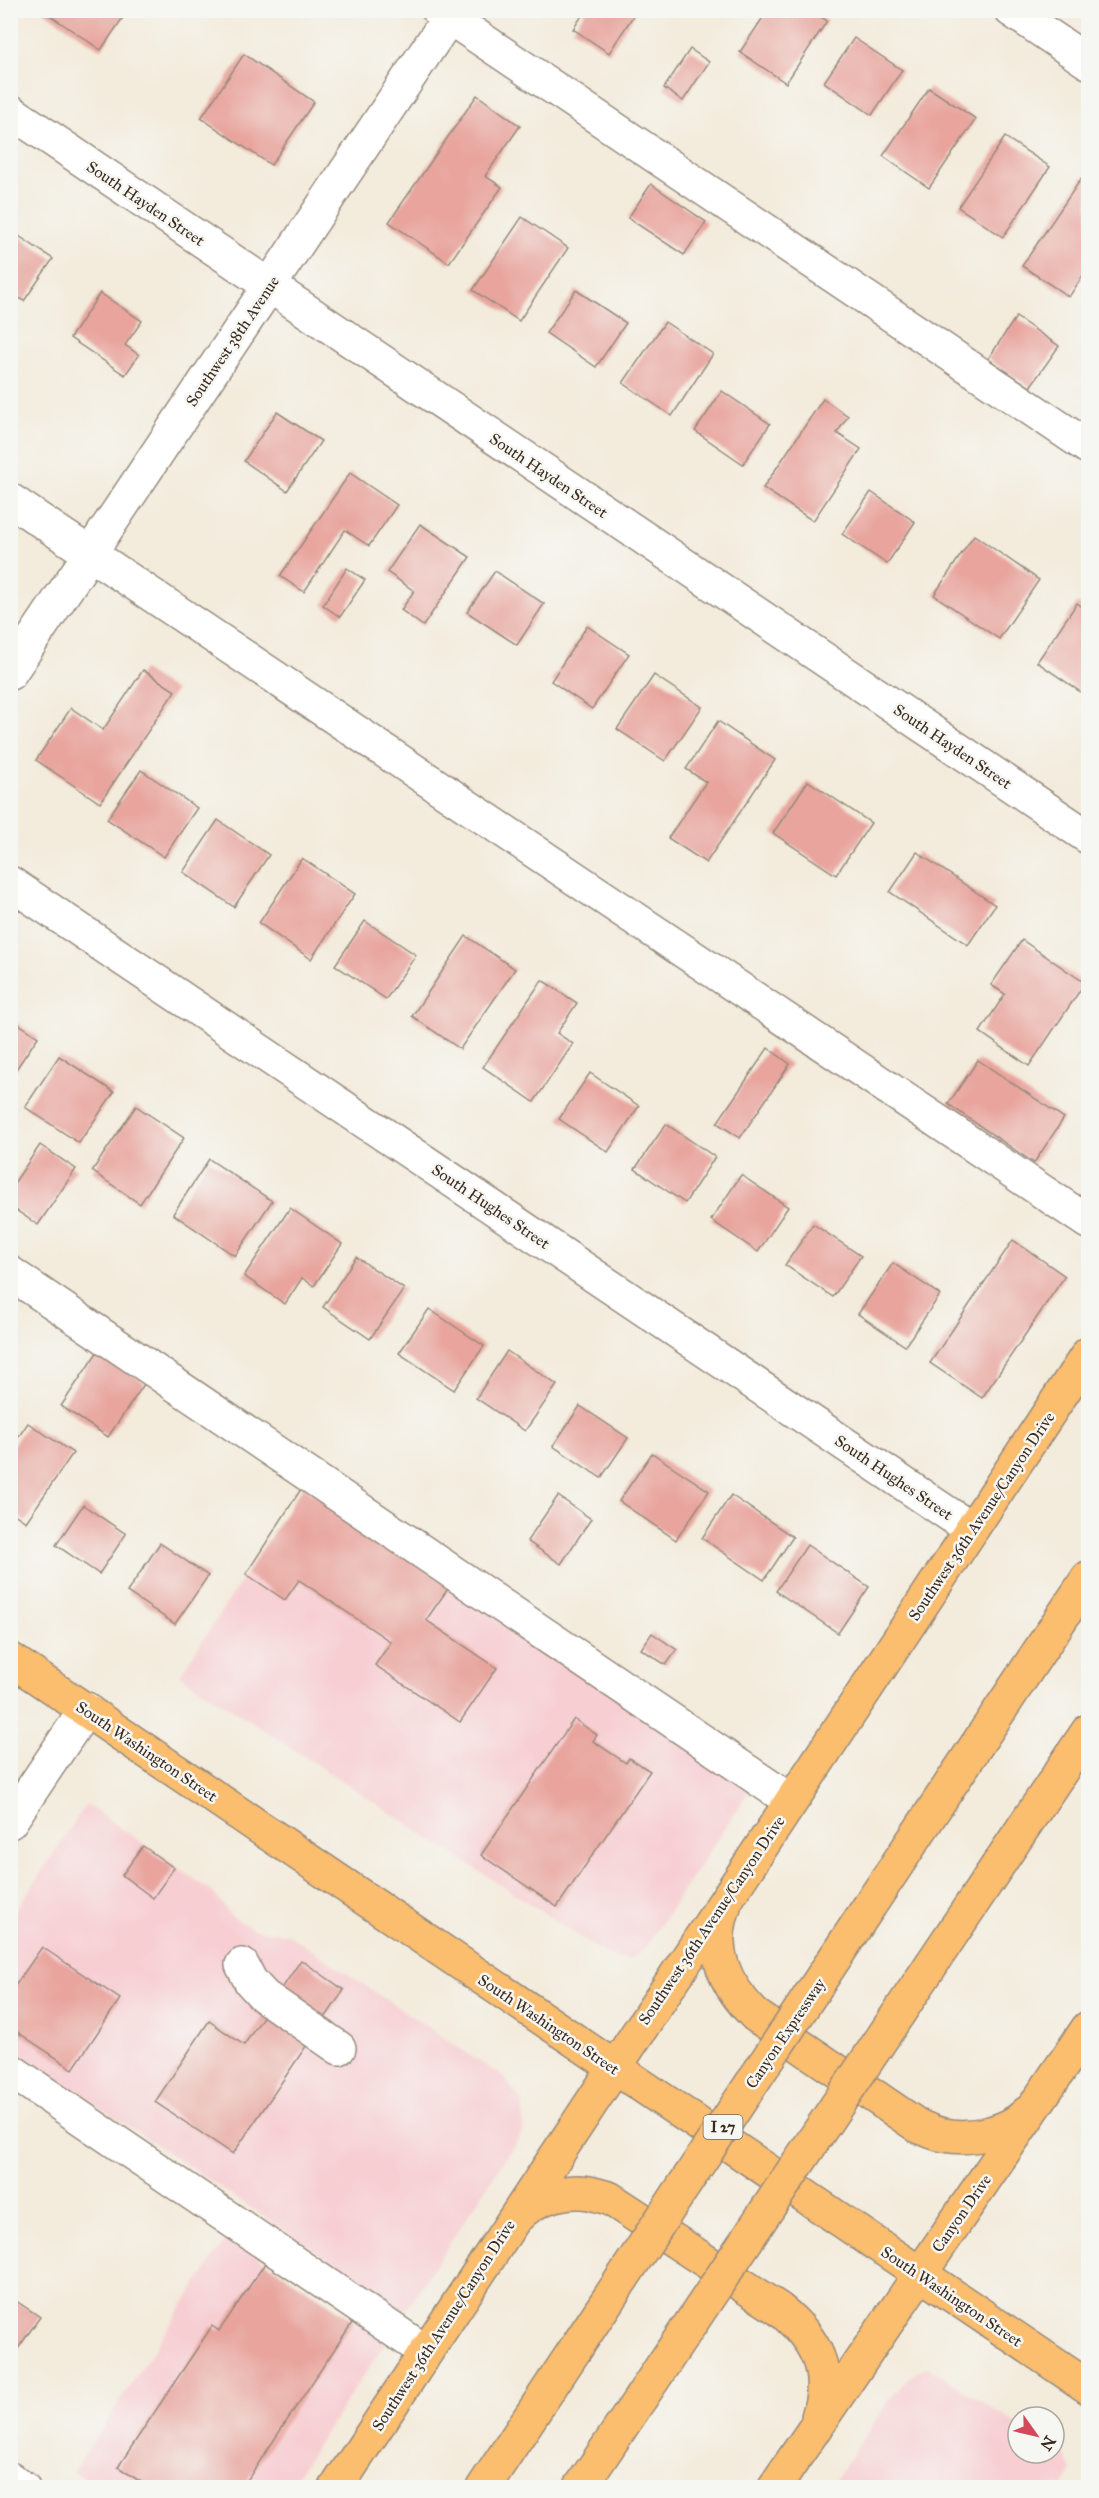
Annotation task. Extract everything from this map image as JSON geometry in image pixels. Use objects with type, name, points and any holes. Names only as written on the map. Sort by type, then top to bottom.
[{"type":"main road","name":"Southwest 36th Avenue/Canyon Drive","points":[[336,2487],[1089,1354]]},
{"type":"main road","name":"Canyon Expressway","points":[[483,2487],[1089,1578]]},
{"type":"main road","name":"South Washington Street","points":[[10,1659],[1089,2387]]},
{"type":"main road","points":[[580,2487],[1089,1731]]},
{"type":"main road","points":[[729,1894],[720,1919],[718,1947],[724,1972],[736,1996],[755,2015],[918,2126],[944,2135],[971,2137],[998,2131],[1023,2118],[1042,2097]]},
{"type":"main road","name":"Canyon Drive","points":[[774,2487],[1089,2028]]},
{"type":"main road","points":[[505,2230],[525,2209],[551,2196],[580,2192],[609,2198],[779,2309],[800,2326],[815,2348],[823,2374],[823,2401],[815,2427]]},
{"type":"street","points":[[1011,10],[1089,62]]},
{"type":"street","points":[[447,13],[1089,447]]},
{"type":"street","name":"Southwest 38th Avenue","points":[[10,673],[269,286],[447,13]]},
{"type":"street","name":"South Hayden Street","points":[[10,111],[1089,837]]},
{"type":"street","points":[[10,500],[1089,1222]]},
{"type":"street","name":"South Hughes Street","points":[[10,883],[971,1529]]},
{"type":"street","points":[[10,1273],[790,1802]]},
{"type":"street","points":[[10,1822],[86,1709]]},
{"type":"street","points":[[242,1965],[251,1982],[264,1996],[339,2048]]},
{"type":"street","points":[[10,2070],[426,2352]]},
{"type":"street","points":[[10,2479],[23,2487]]},
{"type":"shaded area","points":[[303,1486],[754,1784],[643,1951],[627,1960],[609,1956],[180,1675]]},
{"type":"shaded area","points":[[86,1804],[213,1892],[230,1915],[253,1929],[288,1934],[504,2078],[523,2103],[523,2132],[405,2311],[11,2048],[11,1918]]},
{"type":"shaded area","points":[[228,2237],[386,2342],[289,2487],[98,2487],[74,2471]]},
{"type":"shaded area","points":[[927,2366],[1006,2417],[1006,2465],[1066,2465],[1066,2457],[1072,2470],[1063,2487],[830,2487],[893,2395],[909,2377]]},
{"type":"building","points":[[42,10],[128,10],[101,50]]},
{"type":"building","points":[[586,10],[637,10],[609,53],[573,29]]},
{"type":"building","points":[[768,10],[812,10],[827,21],[786,83],[740,52]]},
{"type":"building","points":[[854,38],[902,70],[872,115],[824,82]]},
{"type":"building","points":[[690,49],[709,62],[683,101],[664,88]]},
{"type":"building","points":[[244,54],[314,102],[271,165],[201,118]]},
{"type":"building","points":[[929,88],[976,119],[929,188],[883,156]]},
{"type":"building","points":[[477,95],[520,126],[485,176],[502,187],[449,263],[389,222]]},
{"type":"building","points":[[1005,137],[1050,167],[1003,237],[958,207]]},
{"type":"building","points":[[1083,176],[1088,180],[1088,268],[1069,297],[1022,266]]},
{"type":"building","points":[[651,184],[706,222],[684,255],[628,218]]},
{"type":"building","points":[[522,217],[568,248],[519,321],[473,290]]},
{"type":"building","points":[[10,230],[53,259],[24,301],[10,293]]},
{"type":"building","points":[[576,290],[626,323],[596,367],[546,333]]},
{"type":"building","points":[[100,293],[142,321],[125,345],[139,355],[125,375],[70,338]]},
{"type":"building","points":[[1016,317],[1059,346],[1030,387],[988,359]]},
{"type":"building","points":[[665,322],[713,354],[672,416],[623,383]]},
{"type":"building","points":[[722,391],[770,424],[743,464],[695,431]]},
{"type":"building","points":[[823,399],[848,416],[837,433],[861,449],[813,521],[763,488]]},
{"type":"building","points":[[277,412],[321,441],[287,491],[244,461]]},
{"type":"building","points":[[350,473],[397,505],[369,546],[345,530],[304,592],[280,576]]},
{"type":"building","points":[[871,492],[915,522],[887,564],[842,534]]},
{"type":"building","points":[[420,524],[470,557],[423,626],[401,610],[414,591],[387,572]]},
{"type":"building","points":[[974,535],[1039,580],[999,639],[934,595]]},
{"type":"building","points":[[347,568],[365,580],[340,617],[323,605]]},
{"type":"building","points":[[495,571],[544,604],[517,645],[467,612]]},
{"type":"building","points":[[1077,603],[1088,611],[1088,697],[1037,662]]},
{"type":"building","points":[[587,626],[629,654],[592,709],[551,681]]},
{"type":"building","points":[[143,670],[175,691],[100,803],[36,760],[71,708],[103,730]]},
{"type":"building","points":[[654,675],[702,707],[665,761],[617,729]]},
{"type":"building","points":[[718,721],[775,760],[706,863],[668,838],[706,782],[686,769]]},
{"type":"building","points":[[141,770],[197,808],[164,857],[107,819]]},
{"type":"building","points":[[808,781],[871,823],[836,875],[773,833]]},
{"type":"building","points":[[218,820],[269,855],[234,907],[183,872]]},
{"type":"building","points":[[917,852],[995,905],[968,945],[890,892]]},
{"type":"building","points":[[302,858],[355,894],[311,959],[259,923]]},
{"type":"building","points":[[365,921],[416,955],[386,999],[335,965]]},
{"type":"building","points":[[466,936],[515,969],[460,1049],[412,1016]]},
{"type":"building","points":[[1022,940],[1085,983],[1029,1066],[980,1032],[1005,994],[991,985]]},
{"type":"building","points":[[542,980],[577,1003],[557,1033],[573,1044],[534,1102],[483,1067]]},
{"type":"building","points":[[10,1018],[38,1037],[10,1078]]},
{"type":"building","points":[[768,1048],[790,1064],[740,1138],[717,1123]]},
{"type":"building","points":[[59,1056],[114,1092],[79,1143],[25,1107]]},
{"type":"building","points":[[978,1060],[1064,1118],[1034,1163],[948,1104]]},
{"type":"building","points":[[590,1073],[639,1106],[608,1152],[559,1119]]},
{"type":"building","points":[[136,1106],[184,1138],[140,1204],[92,1171]]},
{"type":"building","points":[[666,1124],[715,1157],[685,1203],[635,1169]]},
{"type":"building","points":[[40,1145],[76,1169],[38,1225],[10,1206],[10,1189]]},
{"type":"building","points":[[209,1159],[272,1201],[235,1256],[173,1214]]},
{"type":"building","points":[[741,1175],[788,1207],[758,1252],[711,1220]]},
{"type":"building","points":[[290,1208],[342,1244],[314,1286],[302,1278],[285,1304],[244,1276]]},
{"type":"building","points":[[813,1224],[861,1256],[833,1297],[785,1265]]},
{"type":"building","points":[[1013,1240],[1065,1276],[982,1398],[930,1363]]},
{"type":"building","points":[[356,1257],[404,1289],[370,1339],[323,1307]]},
{"type":"building","points":[[893,1263],[940,1295],[905,1346],[858,1314]]},
{"type":"building","points":[[429,1309],[484,1346],[454,1390],[399,1353]]},
{"type":"building","points":[[98,1351],[145,1383],[108,1437],[61,1406]]},
{"type":"building","points":[[507,1351],[557,1385],[525,1431],[476,1398]]},
{"type":"building","points":[[580,1406],[628,1438],[601,1478],[553,1446]]},
{"type":"building","points":[[28,1423],[73,1453],[26,1522],[10,1511],[10,1449]]},
{"type":"building","points":[[652,1453],[709,1491],[676,1540],[619,1501]]},
{"type":"building","points":[[303,1486],[450,1586],[426,1620],[497,1668],[460,1722],[375,1665],[391,1642],[299,1580],[285,1600],[246,1574]]},
{"type":"building","points":[[731,1495],[793,1537],[764,1580],[702,1538]]},
{"type":"building","points":[[558,1496],[591,1519],[561,1564],[527,1541]]},
{"type":"building","points":[[83,1505],[126,1534],[99,1574],[56,1545]]},
{"type":"building","points":[[160,1543],[208,1576],[175,1624],[127,1592]]},
{"type":"building","points":[[807,1545],[869,1587],[838,1633],[776,1591]]},
{"type":"building","points":[[652,1633],[677,1650],[666,1665],[641,1649]]},
{"type":"building","points":[[574,1719],[597,1735],[593,1741],[626,1763],[629,1758],[650,1771],[557,1907],[481,1855]]},
{"type":"building","points":[[143,1846],[174,1868],[153,1898],[122,1875]]},
{"type":"building","points":[[42,1947],[120,1999],[73,2069],[10,2027],[10,1993]]},
{"type":"building","points":[[301,1960],[344,1990],[233,2154],[155,2102],[209,2021],[244,2045]]},
{"type":"building","points":[[266,2262],[354,2320],[242,2488],[150,2488],[118,2467],[212,2326],[219,2331]]},
{"type":"building","points":[[10,2297],[40,2317],[10,2360]]}]
